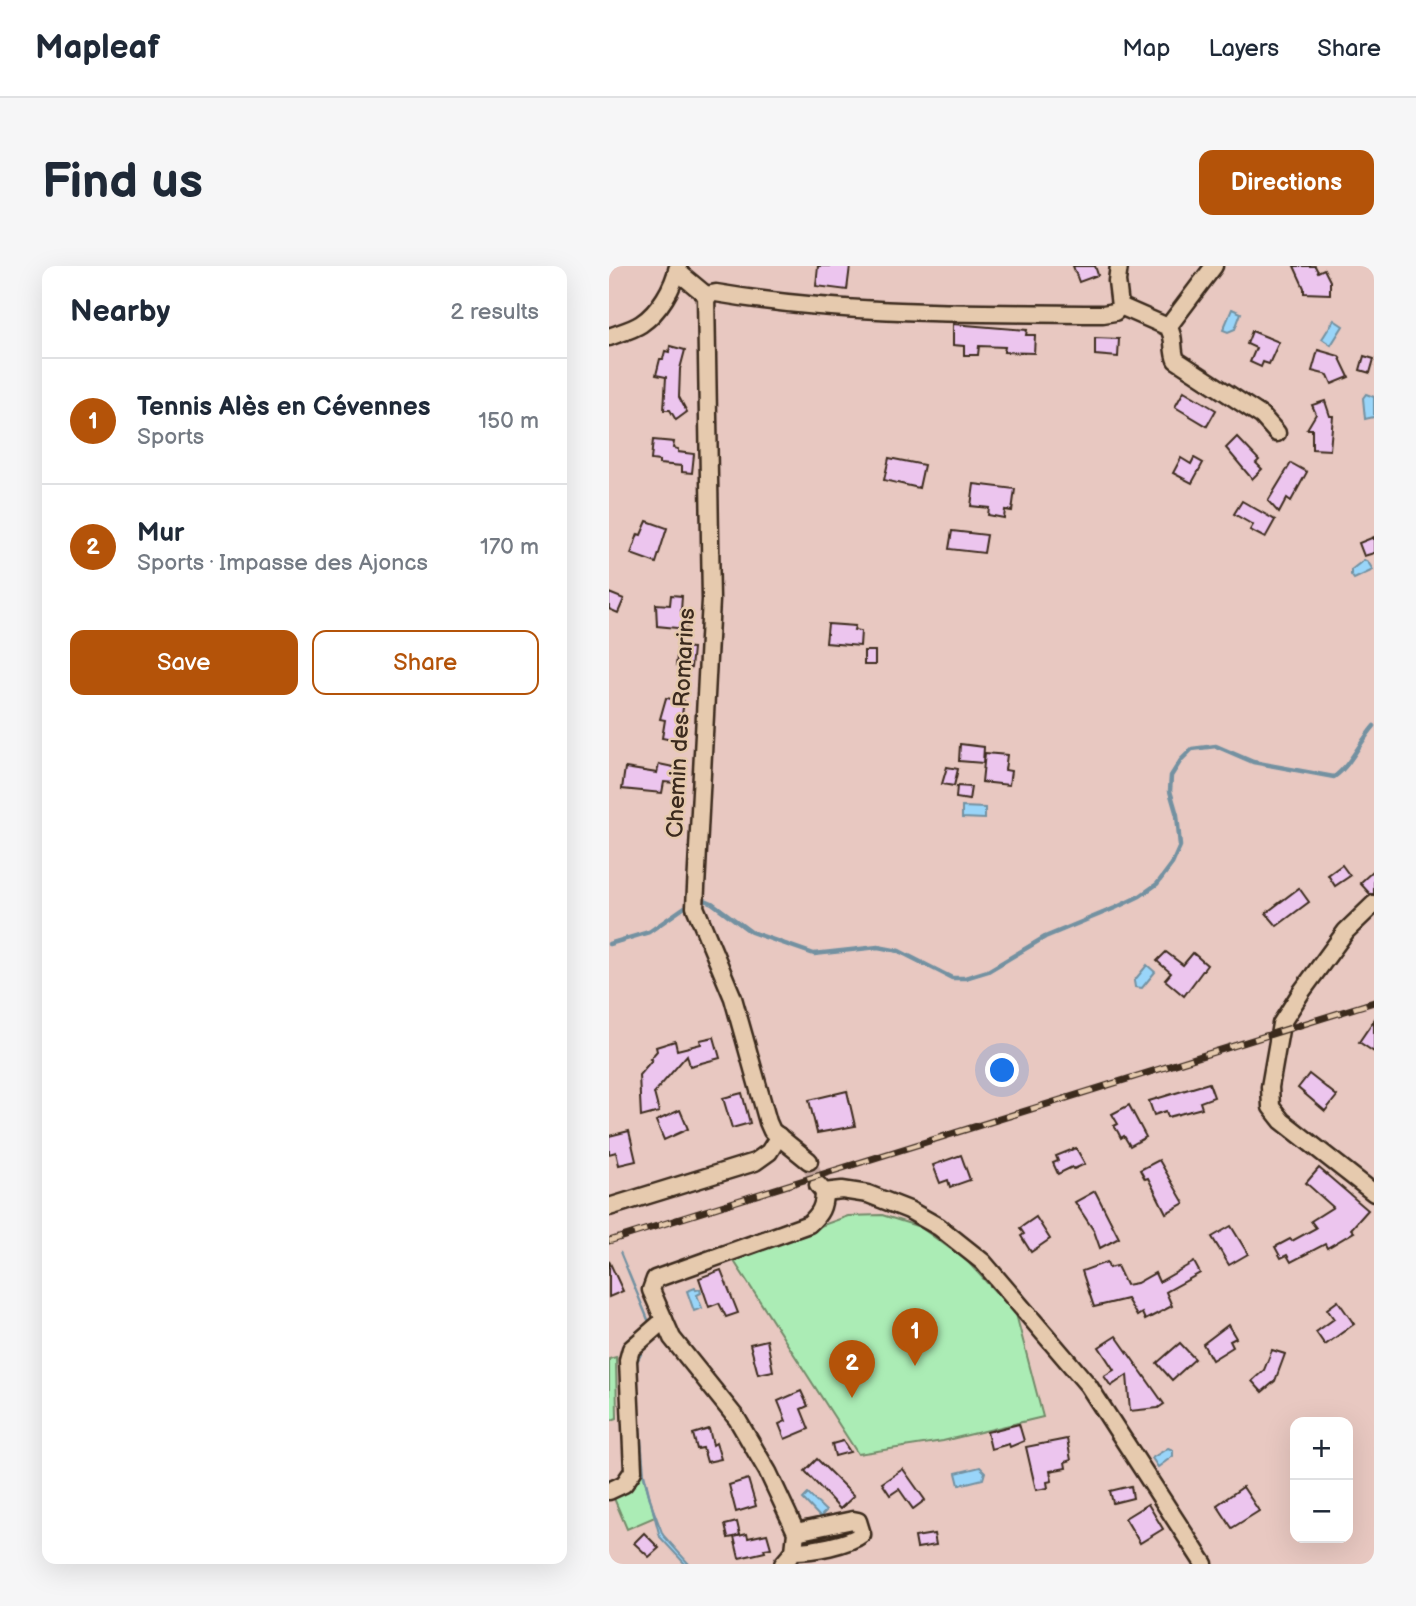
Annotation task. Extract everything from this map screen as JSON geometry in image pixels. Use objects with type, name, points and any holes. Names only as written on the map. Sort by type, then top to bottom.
[{"type":"street","points":[[609,337],[641,323],[653,313],[668,292],[678,269],[706,295],[716,293],[805,306],[895,312],[1103,314],[1115,312],[1120,306],[1117,281],[1119,266]]},
{"type":"street","points":[[1168,327],[1214,266]]},
{"type":"street","name":"Chemin des Romarins","points":[[706,295],[711,600],[695,907],[733,998],[772,1131],[809,1161]]},
{"type":"street","points":[[1120,306],[1168,327],[1172,332],[1172,351],[1176,360],[1262,416],[1277,433]]},
{"type":"street","points":[[1374,904],[1346,932],[1302,991],[1282,1024],[1270,1087],[1271,1107],[1282,1121],[1374,1193]]},
{"type":"street","points":[[609,1207],[755,1162],[769,1152],[779,1136]]},
{"type":"street","points":[[783,1564],[794,1551],[796,1532],[768,1472],[737,1419],[672,1338],[650,1290],[655,1279],[809,1224],[820,1214],[824,1202],[821,1189],[868,1194],[909,1210],[939,1227],[983,1262],[1088,1385],[1204,1564]]},
{"type":"street","points":[[609,1491],[624,1484],[633,1471],[628,1360],[631,1349],[664,1321]]},
{"type":"street","points":[[794,1551],[808,1551],[862,1534],[858,1521],[853,1520],[796,1532]]},
{"type":"green space","points":[[882,1215],[920,1227],[966,1260],[1016,1314],[1043,1417],[943,1441],[858,1454],[732,1258],[848,1216]]},
{"type":"green space","points":[[616,1357],[617,1418],[609,1421],[609,1359]]},
{"type":"green space","points":[[643,1473],[655,1517],[627,1529],[613,1496],[636,1474]]},
{"type":"water","points":[[1232,309],[1241,313],[1235,329],[1228,332],[1223,330]]},
{"type":"water","points":[[1334,320],[1343,326],[1331,345],[1322,339]]},
{"type":"water","points":[[1366,394],[1374,397],[1374,417],[1365,419],[1363,398]]},
{"type":"water","points":[[1364,560],[1373,570],[1354,579],[1351,570]]},
{"type":"water","points":[[962,807],[985,808],[985,819],[962,818]]},
{"type":"water","points":[[1147,965],[1155,972],[1142,988],[1135,987],[1134,981]]},
{"type":"water","points":[[620,1252],[653,1331],[635,1366],[644,1473],[663,1535],[689,1564],[685,1564],[660,1537],[643,1473],[634,1365],[652,1330]]},
{"type":"water","points":[[700,1289],[701,1293],[697,1295],[702,1308],[694,1311],[687,1291]]},
{"type":"water","points":[[1168,1448],[1173,1450],[1173,1456],[1158,1467],[1152,1458]]},
{"type":"water","points":[[980,1467],[985,1472],[983,1479],[959,1485],[956,1473]]},
{"type":"water","points":[[808,1494],[826,1511],[820,1517],[803,1499]]},
{"type":"building","points":[[818,266],[850,266],[847,290],[816,286]]},
{"type":"building","points":[[1073,266],[1095,266],[1098,275],[1079,282]]},
{"type":"building","points":[[1294,266],[1315,266],[1318,272],[1324,269],[1330,281],[1330,294],[1304,293]]},
{"type":"building","points":[[953,324],[1027,330],[1026,335],[1035,335],[1034,353],[1004,352],[1005,347],[979,346],[978,355],[964,355],[964,346],[953,345]]},
{"type":"building","points":[[1252,331],[1279,342],[1269,364],[1263,362],[1261,367],[1250,362],[1256,348],[1247,344]]},
{"type":"building","points":[[1095,338],[1119,339],[1118,357],[1095,355]]},
{"type":"building","points":[[670,346],[685,350],[680,369],[679,397],[687,412],[676,420],[670,410],[664,410],[666,377],[656,375],[660,359],[663,359],[665,351],[669,352]]},
{"type":"building","points":[[1318,350],[1339,356],[1349,377],[1332,384],[1328,375],[1312,371]]},
{"type":"building","points":[[1364,356],[1374,359],[1370,373],[1360,370]]},
{"type":"building","points":[[1184,391],[1216,410],[1207,426],[1175,407]]},
{"type":"building","points":[[1325,401],[1330,416],[1333,416],[1330,450],[1312,449],[1312,429],[1307,429],[1316,414],[1312,405]]},
{"type":"building","points":[[1237,437],[1259,460],[1256,463],[1262,469],[1252,479],[1226,448]]},
{"type":"building","points":[[653,440],[674,442],[673,448],[678,449],[678,452],[694,454],[692,473],[682,472],[682,466],[659,464],[659,461],[651,460]]},
{"type":"building","points":[[889,458],[924,465],[919,488],[884,480]]},
{"type":"building","points":[[1181,458],[1191,464],[1194,458],[1203,463],[1192,483],[1173,473]]},
{"type":"building","points":[[1291,463],[1307,472],[1291,501],[1287,498],[1279,513],[1268,501]]},
{"type":"building","points":[[974,484],[1015,489],[1012,511],[1005,510],[1004,518],[988,515],[989,508],[971,506]]},
{"type":"building","points":[[1242,501],[1275,520],[1265,538],[1250,530],[1253,525],[1234,514]]},
{"type":"building","points":[[647,521],[667,528],[656,563],[631,554],[638,534],[641,535]]},
{"type":"building","points":[[952,531],[987,535],[984,553],[949,549]]},
{"type":"building","points":[[1374,537],[1374,553],[1364,556],[1359,543]]},
{"type":"building","points":[[609,593],[624,599],[618,613],[609,609]]},
{"type":"building","points":[[671,595],[682,596],[681,611],[688,611],[687,629],[657,626],[656,604],[670,605]]},
{"type":"building","points":[[828,624],[855,626],[854,630],[861,631],[860,646],[826,643]]},
{"type":"building","points":[[678,647],[693,648],[691,668],[676,666]]},
{"type":"building","points":[[864,651],[875,651],[875,665],[864,665]]},
{"type":"building","points":[[666,698],[684,701],[678,741],[662,738],[665,720],[660,719]]},
{"type":"building","points":[[960,744],[984,747],[983,763],[959,761]]},
{"type":"building","points":[[985,753],[1007,755],[1005,770],[1011,771],[1009,785],[982,782]]},
{"type":"building","points":[[659,764],[678,768],[675,783],[664,782],[662,793],[622,789],[625,768],[657,773]]},
{"type":"building","points":[[947,767],[958,769],[954,786],[942,784]]},
{"type":"building","points":[[957,786],[971,787],[969,800],[956,798]]},
{"type":"building","points":[[1342,865],[1350,876],[1335,886],[1328,875]]},
{"type":"building","points":[[1374,870],[1374,894],[1370,894],[1360,883]]},
{"type":"building","points":[[1299,888],[1309,902],[1277,926],[1266,913]]},
{"type":"building","points":[[1166,952],[1183,965],[1193,953],[1207,965],[1184,996],[1165,980],[1171,973],[1157,961]]},
{"type":"building","points":[[1374,1020],[1374,1052],[1359,1042]]},
{"type":"building","points":[[714,1037],[720,1058],[690,1066],[687,1055],[654,1093],[659,1112],[641,1117],[639,1075],[652,1060],[650,1059],[657,1051],[656,1047],[675,1041],[677,1050],[701,1044],[700,1040]]},
{"type":"building","points":[[1309,1074],[1337,1096],[1325,1111],[1298,1088]]},
{"type":"building","points":[[1209,1083],[1214,1097],[1200,1102],[1202,1108],[1168,1117],[1166,1111],[1154,1115],[1149,1101]]},
{"type":"building","points":[[847,1091],[855,1126],[817,1133],[809,1100]]},
{"type":"building","points":[[742,1093],[750,1123],[732,1128],[723,1098]]},
{"type":"building","points":[[1129,1105],[1146,1137],[1130,1146],[1114,1126],[1118,1124],[1112,1114]]},
{"type":"building","points":[[680,1110],[688,1129],[664,1140],[656,1121]]},
{"type":"building","points":[[629,1131],[636,1161],[619,1165],[616,1152],[609,1154],[609,1136]]},
{"type":"building","points":[[1076,1148],[1085,1164],[1058,1174],[1053,1163],[1058,1161],[1056,1156]]},
{"type":"building","points":[[961,1155],[970,1180],[950,1187],[948,1180],[940,1183],[933,1165]]},
{"type":"building","points":[[1159,1160],[1184,1203],[1166,1213],[1148,1178],[1145,1179],[1140,1170]]},
{"type":"building","points":[[1319,1168],[1368,1210],[1351,1229],[1354,1232],[1327,1248],[1325,1244],[1291,1262],[1287,1255],[1281,1258],[1275,1247],[1316,1228],[1311,1221],[1333,1207],[1306,1183]]},
{"type":"building","points":[[1095,1191],[1119,1238],[1100,1248],[1094,1231],[1075,1202]]},
{"type":"building","points":[[1036,1217],[1050,1239],[1031,1252],[1021,1236],[1024,1234],[1020,1228]]},
{"type":"building","points":[[1231,1226],[1248,1254],[1229,1265],[1212,1237]]},
{"type":"building","points":[[609,1261],[623,1291],[609,1297]]},
{"type":"building","points":[[1107,1262],[1109,1268],[1117,1266],[1126,1285],[1137,1283],[1155,1273],[1159,1282],[1194,1262],[1200,1273],[1166,1292],[1172,1306],[1145,1320],[1142,1313],[1137,1316],[1127,1299],[1094,1307],[1082,1271]]},
{"type":"building","points":[[721,1270],[738,1313],[726,1317],[719,1303],[709,1307],[699,1278]]},
{"type":"building","points":[[1338,1301],[1354,1324],[1325,1345],[1316,1332],[1334,1319],[1327,1309]]},
{"type":"building","points":[[1228,1325],[1236,1338],[1230,1341],[1233,1347],[1212,1360],[1203,1344]]},
{"type":"building","points":[[1116,1336],[1164,1404],[1158,1408],[1130,1411],[1127,1375],[1111,1386],[1104,1376],[1114,1370],[1099,1347]]},
{"type":"building","points":[[767,1340],[773,1371],[758,1374],[750,1344]]},
{"type":"building","points":[[1180,1343],[1195,1359],[1172,1380],[1157,1363]]},
{"type":"building","points":[[1272,1350],[1285,1354],[1275,1381],[1262,1392],[1252,1381],[1264,1370]]},
{"type":"building","points":[[801,1391],[808,1406],[801,1409],[809,1429],[785,1439],[779,1424],[786,1421],[778,1401]]},
{"type":"building","points":[[1019,1424],[1024,1441],[1010,1447],[1009,1444],[991,1449],[987,1432]]},
{"type":"building","points":[[709,1429],[713,1445],[716,1443],[721,1459],[707,1462],[703,1448],[697,1449],[693,1434]]},
{"type":"building","points":[[1067,1439],[1071,1460],[1065,1462],[1066,1468],[1050,1471],[1052,1481],[1047,1482],[1048,1488],[1036,1490],[1026,1447]]},
{"type":"building","points":[[843,1441],[850,1452],[835,1456],[832,1444]]},
{"type":"building","points":[[817,1459],[854,1496],[840,1509],[805,1471]]},
{"type":"building","points":[[903,1469],[925,1500],[913,1509],[899,1489],[890,1495],[882,1483]]},
{"type":"building","points":[[748,1479],[756,1506],[736,1512],[729,1485]]},
{"type":"building","points":[[1131,1486],[1133,1498],[1113,1503],[1110,1491]]},
{"type":"building","points":[[1243,1487],[1259,1511],[1232,1528],[1217,1505]]},
{"type":"building","points":[[1148,1504],[1163,1529],[1140,1543],[1125,1518]]},
{"type":"building","points":[[737,1522],[740,1535],[728,1538],[725,1525]]},
{"type":"building","points":[[644,1533],[659,1548],[649,1557],[634,1543]]},
{"type":"building","points":[[747,1534],[748,1538],[767,1534],[771,1548],[739,1558],[734,1537]]},
{"type":"building","points":[[934,1534],[936,1545],[917,1548],[915,1537]]},
{"type":"waterway","points":[[700,898],[712,903],[751,932],[814,954],[878,947],[899,951],[952,978],[965,978],[988,971],[1045,937],[1115,908],[1157,884],[1172,864],[1180,846],[1177,815],[1170,791],[1171,776],[1192,749],[1216,746],[1253,762],[1334,777],[1345,767],[1374,726]]},
{"type":"waterway","points":[[609,944],[649,932],[692,902]]},
{"type":"tunnel","points":[[809,1161],[818,1185]]},
{"type":"railway","points":[[609,1241],[1374,1002]]},
{"type":"place","name":"Tennis Alès en Cévennes","points":[[915,1366]]},
{"type":"place","name":"Mur","points":[[852,1398]]}]
